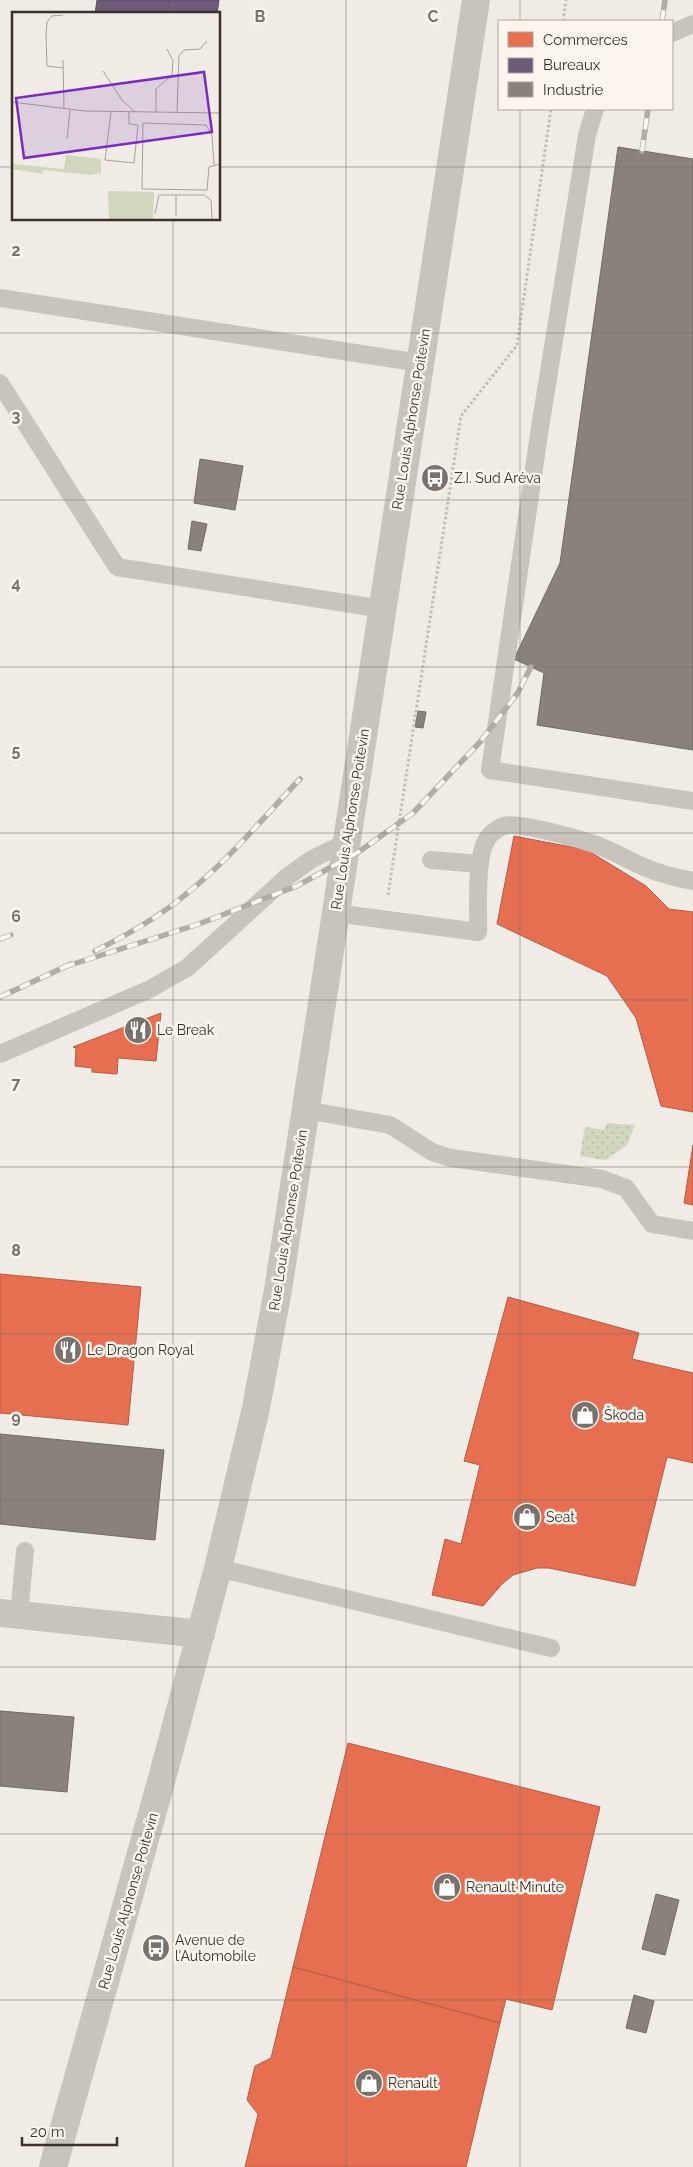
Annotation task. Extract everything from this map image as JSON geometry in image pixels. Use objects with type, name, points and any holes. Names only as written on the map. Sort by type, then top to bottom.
[{"type":"street","name":"Rue Louis Alphonse Poitevin","points":[[53,2167],[201,1634],[256,1408],[278,1290],[476,0]]},
{"type":"street","points":[[10,1614],[201,1634]]},
{"type":"lane","points":[[673,32],[693,24]]},
{"type":"lane","points":[[595,110],[585,145],[539,434],[490,770],[693,801]]},
{"type":"lane","points":[[0,298],[420,363]]},
{"type":"lane","points":[[0,383],[117,567],[383,609]]},
{"type":"lane","points":[[335,913],[478,932],[480,864],[483,849],[490,835],[503,826],[563,835],[602,847],[649,870],[693,881]]},
{"type":"lane","points":[[0,1054],[148,990],[187,968],[287,877],[312,859],[347,842]]},
{"type":"lane","points":[[431,860],[480,864]]},
{"type":"lane","points":[[305,1110],[390,1125],[432,1152],[451,1158],[602,1179],[626,1188],[652,1224],[693,1231]]},
{"type":"lane","points":[[10,1614],[25,1551]]},
{"type":"lane","points":[[218,1568],[550,1648]]},
{"type":"path","points":[[563,20],[566,0]]},
{"type":"path","points":[[384,920],[461,416],[517,345],[551,110]]},
{"type":"green space","points":[[607,1123],[635,1125],[627,1145],[605,1160],[580,1156],[585,1127],[604,1130]]},
{"type":"building: Commerces","points":[[514,836],[587,850],[646,886],[669,909],[693,912],[693,1112],[661,1106],[636,1018],[607,976],[497,924]]},
{"type":"building: Commerces","name":"Le Break","points":[[161,1013],[156,1061],[118,1058],[117,1074],[92,1072],[92,1068],[75,1066],[76,1048],[73,1047]]},
{"type":"building: Commerces","points":[[693,1145],[693,1205],[684,1203]]},
{"type":"building: Commerces","name":"Le Dragon Royal","points":[[0,1274],[141,1287],[128,1425],[0,1413]]},
{"type":"building: Commerces","name":"Škoda","points":[[508,1297],[639,1333],[632,1359],[693,1373],[693,1463],[667,1457],[635,1586],[549,1568],[537,1568],[513,1575],[502,1584],[483,1606],[432,1595],[445,1539],[461,1544],[480,1465],[464,1461]]},
{"type":"building: Commerces","name":"Renault Minute","points":[[348,1743],[600,1807],[552,2010],[506,1999],[500,2023],[293,1967]]},
{"type":"building: Commerces","name":"Renault","points":[[293,1967],[500,2023],[466,2167],[245,2167],[258,2114],[247,2100],[255,2066],[271,2058]]},
{"type":"building: Bureaux","points":[[97,0],[219,0],[217,12],[95,12]]},
{"type":"building: Industrie","points":[[618,147],[693,159],[693,750],[537,725],[544,673],[514,659],[560,563]]},
{"type":"building: Industrie","points":[[200,459],[243,466],[235,510],[194,503]]},
{"type":"building: Industrie","points":[[192,521],[207,524],[201,551],[188,549]]},
{"type":"building: Industrie","points":[[418,711],[426,712],[423,728],[415,727]]},
{"type":"building: Industrie","points":[[0,1434],[164,1450],[155,1540],[0,1524]]},
{"type":"building: Industrie","points":[[0,1711],[74,1717],[67,1792],[0,1786]]},
{"type":"building: Industrie","points":[[656,1894],[679,1900],[665,1955],[642,1949]]},
{"type":"building: Industrie","points":[[634,1995],[654,2001],[646,2033],[626,2028]]},
{"type":"railway","points":[[662,20],[665,0]]},
{"type":"railway","points":[[642,151],[648,110]]},
{"type":"railway","points":[[64,967],[199,924],[297,886],[360,851],[413,813],[480,742],[517,694],[531,667]]},
{"type":"railway","points":[[95,951],[153,919],[201,882],[231,854],[300,779]]},
{"type":"railway","points":[[0,939],[11,935]]},
{"type":"railway","points":[[0,997],[71,964]]},
{"type":"place","name":"Z.I. Sud Aréva","points":[[435,478]]},
{"type":"place","name":"Le Break","points":[[138,1030]]},
{"type":"place","name":"Le Dragon Royal","points":[[68,1350]]},
{"type":"place","name":"Škoda","points":[[585,1415]]},
{"type":"place","name":"Seat","points":[[527,1517]]},
{"type":"place","name":"Renault Minute","points":[[447,1887]]},
{"type":"place","name":"Avenue de l'Automobile","points":[[156,1948]]},
{"type":"place","name":"Renault","points":[[369,2083]]}]
